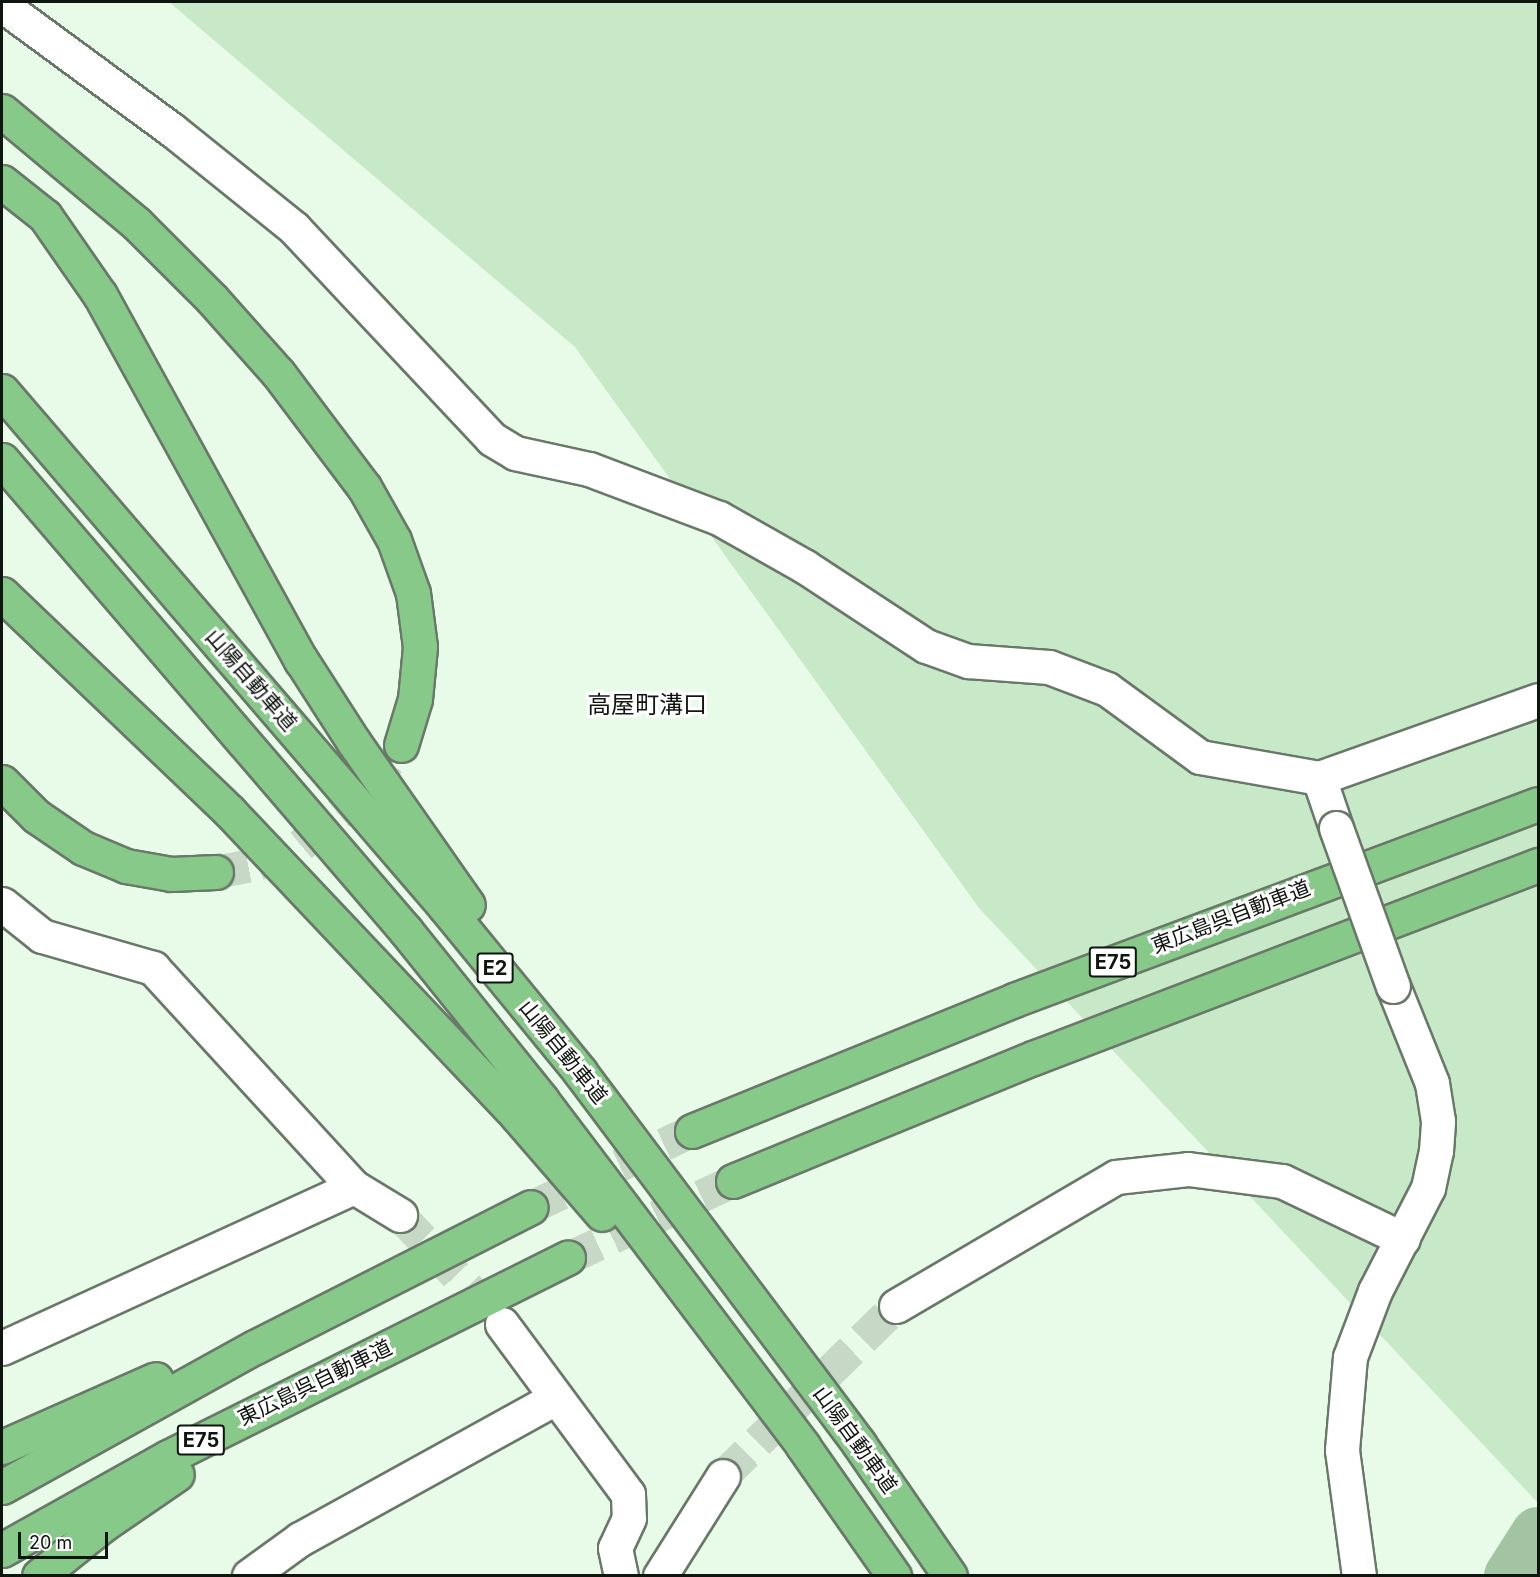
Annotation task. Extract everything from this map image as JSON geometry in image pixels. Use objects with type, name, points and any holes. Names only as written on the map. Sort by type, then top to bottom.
[{"type":"highway","points":[[2,111],[136,223],[212,299],[278,373],[364,487],[394,540],[413,593],[419,636],[415,699],[400,744]]},
{"type":"highway","points":[[2,182],[45,216],[100,295],[301,660],[352,741],[463,896],[508,984]]},
{"type":"highway","name":"山陽自動車道","points":[[2,391],[508,984],[580,1072],[859,1444],[950,1575]]},
{"type":"highway","name":"E2","points":[[2,460],[406,931],[541,1100],[803,1446],[894,1575]]},
{"type":"highway","points":[[2,594],[133,716],[328,914],[518,1118],[803,1446]]},
{"type":"highway","points":[[2,782],[36,816],[83,848],[126,866],[171,874],[216,872]]},
{"type":"highway","name":"東広島呉自動車道","points":[[692,1131],[1025,995],[1539,804]]},
{"type":"highway","points":[[733,1181],[1033,1058],[1539,865]]},
{"type":"highway","name":"E75","points":[[2,1487],[375,1285],[531,1207]]},
{"type":"highway","name":"東広島呉自動車道","points":[[2,1550],[177,1452],[568,1258]]},
{"type":"highway","points":[[2,1448],[375,1285]]},
{"type":"highway","points":[[39,1575],[104,1524],[184,1469],[406,1339]]},
{"type":"street","points":[[2,5],[171,129],[294,228],[492,439],[515,453],[589,469],[719,518],[804,566],[926,646],[968,661],[1049,668],[1107,689],[1200,757],[1319,778],[1539,700]]},
{"type":"street","points":[[1319,778],[1393,986],[1432,1083],[1438,1121],[1436,1151],[1428,1188],[1376,1291],[1350,1357],[1342,1450],[1359,1575]]},
{"type":"street","points":[[2,904],[42,936],[153,968],[354,1186],[400,1215]]},
{"type":"street","points":[[896,1306],[1116,1177],[1188,1169],[1282,1181],[1403,1239]]},
{"type":"street","points":[[2,1348],[354,1186]]},
{"type":"street","points":[[502,1324],[628,1494],[629,1518],[615,1548],[621,1575]]},
{"type":"street","points":[[249,1575],[300,1539],[555,1398]]},
{"type":"street","points":[[660,1575],[723,1476]]},
{"type":"green space","points":[[169,2],[1538,2],[1538,1503],[979,908],[575,347]]},
{"type":"waterway","points":[[1511,1576],[1538,1534]]},
{"type":"tunnel","points":[[216,872],[257,864],[301,845],[369,788],[401,745]]},
{"type":"tunnel","points":[[531,1207],[692,1131]]},
{"type":"tunnel","points":[[568,1258],[733,1181]]},
{"type":"tunnel","points":[[400,1215],[499,1320]]},
{"type":"tunnel","points":[[723,1476],[896,1306]]},
{"type":"district","name":"高屋町溝口","points":[[647,705]]}]
